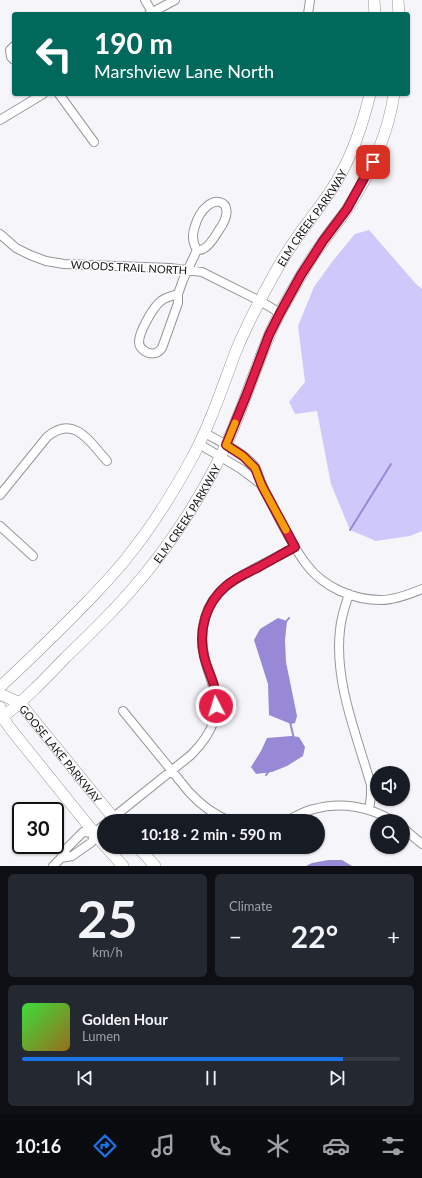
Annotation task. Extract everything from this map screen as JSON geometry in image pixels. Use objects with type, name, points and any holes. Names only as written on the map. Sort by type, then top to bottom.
[{"type":"street","points":[[145,0],[151,12]]},
{"type":"street","points":[[153,12],[175,0]]},
{"type":"street","points":[[308,12],[310,0]]},
{"type":"street","points":[[374,0],[375,12]]},
{"type":"street","points":[[398,0],[399,12]]},
{"type":"street","points":[[12,48],[10,50],[12,58]]},
{"type":"street","points":[[0,120],[40,96]]},
{"type":"street","points":[[60,96],[94,142]]},
{"type":"street","name":"ELM CREEK PARKWAY","points":[[0,687],[76,614],[107,581],[153,523],[173,492],[205,432],[250,320],[278,266],[302,229],[339,179],[354,148],[364,120],[370,96]]},
{"type":"street","name":"ELM CREEK PARKWAY","points":[[1,714],[20,703],[110,615],[160,555],[184,520],[226,445],[269,335],[280,313],[301,275],[323,241],[347,209],[367,174],[387,125],[394,96]]},
{"type":"street","points":[[212,202],[224,204],[228,211],[227,218],[211,242],[203,249],[197,250],[194,245],[193,233],[198,217],[204,208],[212,202]]},
{"type":"street","name":"WOODS TRAIL NORTH","points":[[0,234],[16,248],[46,261],[64,264],[188,269],[202,272],[260,301],[280,313]]},
{"type":"street","points":[[178,294],[168,297],[156,306],[146,322],[139,341],[143,350],[148,353],[159,352],[162,348],[178,303],[178,294],[183,280],[197,250]]},
{"type":"street","points":[[0,494],[47,437],[53,432],[61,429],[71,429],[83,433],[107,461]]},
{"type":"street","points":[[205,432],[243,456],[255,468],[262,486],[295,547],[307,565],[332,587],[365,599],[382,600],[398,597],[422,589]]},
{"type":"street","points":[[199,444],[241,469],[262,486]]},
{"type":"street","points":[[0,526],[33,556]]},
{"type":"street","points":[[120,814],[191,755],[209,734],[214,720],[216,693],[204,656],[202,629],[210,604],[226,586],[236,579],[295,547]]},
{"type":"street","points":[[348,594],[343,611],[340,631],[341,672],[345,698],[371,785],[369,810]]},
{"type":"street","name":"GOOSE LAKE PARKWAY","points":[[0,694],[20,703],[108,814]]},
{"type":"street","points":[[123,711],[171,771],[199,803],[214,814]]},
{"type":"street","name":"GOOSE LAKE PARKWAY","points":[[1,714],[97,837]]},
{"type":"street","points":[[302,814],[315,808],[330,806],[346,806],[369,810],[381,814]]},
{"type":"street","points":[[61,858],[72,856],[92,842],[94,833],[97,831]]},
{"type":"street","points":[[53,866],[61,858],[66,849],[84,832],[94,833]]},
{"type":"street","points":[[410,834],[422,844]]},
{"type":"street","points":[[112,854],[123,866]]},
{"type":"street","points":[[144,854],[155,866]]},
{"type":"shaded area","points":[[369,230],[422,289],[422,531],[410,536],[376,541],[350,530],[331,484],[317,411],[295,414],[289,402],[305,382],[298,326],[314,287],[355,234]]},
{"type":"shaded area","points":[[278,618],[287,621],[285,640],[286,662],[297,716],[295,723],[291,724],[269,715],[268,684],[254,640],[260,629]]},
{"type":"shaded area","points":[[291,736],[299,737],[305,747],[303,756],[287,766],[272,772],[256,774],[251,767],[267,738]]},
{"type":"shaded area","points":[[328,860],[342,860],[352,866],[306,866],[312,863]]},
{"type":"waterway","points":[[350,530],[391,464]]},
{"type":"waterway","points":[[285,623],[289,618]]},
{"type":"waterway","points":[[290,722],[294,739]]},
{"type":"waterway","points":[[266,775],[270,770]]},
{"type":"slow traffic","points":[[235,423],[226,445],[243,456],[255,468],[262,486],[286,530]]},
{"type":"route","points":[[216,706],[216,693],[204,656],[202,642],[202,629],[210,604],[226,586],[236,579],[295,547],[262,486],[255,468],[243,456],[226,445],[269,335],[280,313],[301,275],[323,241],[347,209],[373,162]]}]
